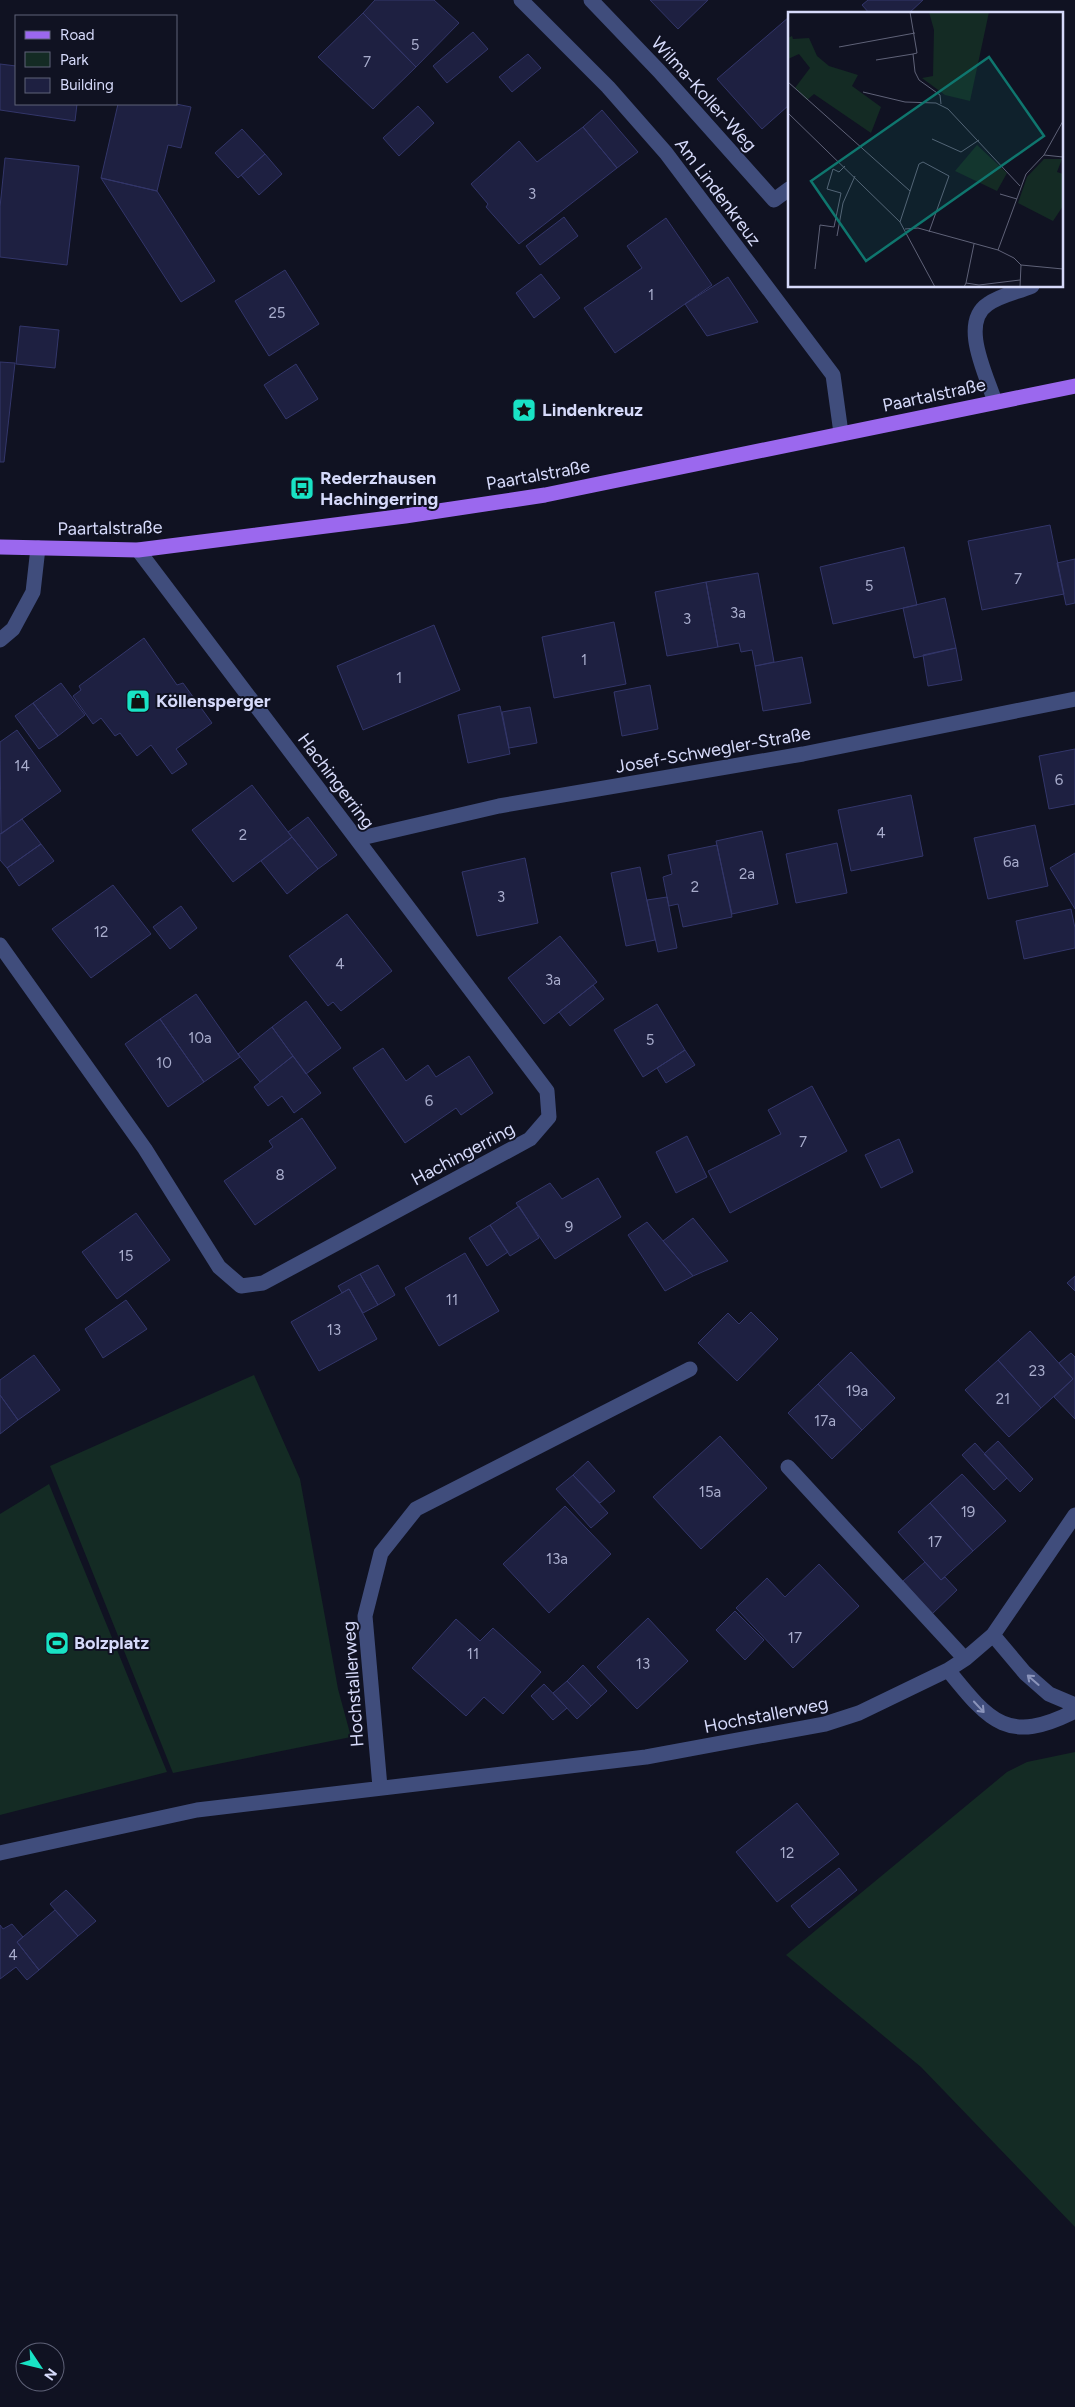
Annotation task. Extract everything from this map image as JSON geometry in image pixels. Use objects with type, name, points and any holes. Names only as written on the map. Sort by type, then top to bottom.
[{"type":"main road","name":"Paartalstraße","points":[[0,546],[138,550],[331,527],[545,495],[1075,386]]},
{"type":"street","name":"Am Lindenkreuz","points":[[521,0],[608,87],[666,153],[828,367],[833,375],[840,433]]},
{"type":"street","name":"Wilma-Koller-Weg","points":[[591,0],[659,71],[774,200],[788,190]]},
{"type":"street","points":[[995,402],[974,339],[976,318],[988,304],[1027,288]]},
{"type":"street","points":[[0,640],[13,629],[33,592],[38,548]]},
{"type":"street","name":"Hachingerring","points":[[0,944],[145,1149],[219,1266],[241,1286],[263,1283],[530,1139],[549,1117],[547,1092],[138,550]]},
{"type":"street","name":"Josef-Schwegler-Straße","points":[[357,839],[499,806],[803,754],[1075,698]]},
{"type":"street","name":"Hochstallerweg","points":[[380,1787],[365,1616],[382,1553],[416,1509],[690,1369]]},
{"type":"street","points":[[788,1467],[965,1659]]},
{"type":"street","name":"Hochstallerweg","points":[[0,1853],[197,1810],[646,1757],[825,1724],[859,1713],[948,1670],[965,1659],[993,1635],[1075,1515]]},
{"type":"street","points":[[993,1635],[1025,1673],[1049,1694],[1075,1704]]},
{"type":"street","points":[[948,1670],[986,1715],[1008,1726],[1036,1727],[1075,1711]]},
{"type":"green space","points":[[254,1375],[300,1479],[338,1689],[351,1737],[173,1773],[50,1466]]},
{"type":"green space","name":"Bolzplatz","points":[[49,1484],[167,1772],[0,1815],[0,1514]]},
{"type":"green space","points":[[1075,1752],[1075,2227],[921,2067],[786,1955],[1007,1772],[1027,1762]]},
{"type":"building","points":[[375,0],[434,0],[459,23],[416,67],[363,13]]},
{"type":"building","points":[[650,0],[708,0],[678,29]]},
{"type":"building","points":[[868,0],[923,0],[910,12],[868,12],[862,5]]},
{"type":"building","points":[[363,13],[416,67],[373,109],[318,57]]},
{"type":"building","points":[[788,18],[788,106],[762,129],[717,79]]},
{"type":"building","points":[[473,32],[488,49],[447,83],[433,66]]},
{"type":"building","points":[[528,54],[541,68],[512,92],[499,77]]},
{"type":"building","points":[[0,64],[15,66],[15,105],[77,105],[75,121],[0,110]]},
{"type":"building","points":[[178,104],[191,107],[181,148],[168,145],[157,191],[101,178],[118,105]]},
{"type":"building","points":[[418,106],[434,123],[399,156],[383,138]]},
{"type":"building","points":[[602,110],[638,152],[617,168],[583,127]]},
{"type":"building","points":[[583,127],[617,168],[519,244],[486,207],[488,204],[471,184],[519,141],[537,162]]},
{"type":"building","points":[[242,129],[265,154],[238,178],[215,153]]},
{"type":"building","points":[[265,154],[282,174],[259,195],[241,175]]},
{"type":"building","points":[[5,158],[79,166],[67,265],[0,257],[0,207]]},
{"type":"building","points":[[101,178],[157,191],[215,281],[181,302]]},
{"type":"building","points":[[564,217],[578,236],[540,265],[526,246]]},
{"type":"building","points":[[666,218],[712,285],[615,353],[584,308],[642,268],[627,246]]},
{"type":"building","points":[[285,270],[319,324],[269,356],[235,301]]},
{"type":"building","points":[[541,274],[560,298],[534,318],[516,293]]},
{"type":"building","points":[[728,277],[758,322],[707,336],[685,304]]},
{"type":"building","points":[[20,326],[59,330],[55,368],[16,364]]},
{"type":"building","points":[[0,362],[15,363],[4,462],[0,462]]},
{"type":"building","points":[[296,364],[318,399],[286,419],[264,385]]},
{"type":"building","points":[[1050,525],[1064,594],[982,610],[968,541]]},
{"type":"building","points":[[904,547],[917,605],[833,624],[820,567]]},
{"type":"building","points":[[1075,559],[1075,603],[1066,605],[1057,563]]},
{"type":"building","points":[[758,573],[774,662],[755,666],[752,650],[741,652],[739,643],[718,647],[706,582]]},
{"type":"building","points":[[706,582],[718,647],[667,656],[655,592]]},
{"type":"building","points":[[945,598],[956,648],[914,658],[903,608]]},
{"type":"building","points":[[614,622],[626,684],[554,698],[542,637]]},
{"type":"building","points":[[434,625],[460,690],[363,730],[337,666]]},
{"type":"building","points":[[144,638],[177,685],[183,683],[212,723],[176,749],[187,764],[172,774],[151,745],[137,756],[120,733],[115,736],[101,718],[93,724],[73,696],[81,690],[79,686]]},
{"type":"building","points":[[956,648],[962,680],[928,686],[923,655]]},
{"type":"building","points":[[802,657],[811,703],[763,711],[755,666]]},
{"type":"building","points":[[61,683],[85,715],[58,736],[33,703]]},
{"type":"building","points":[[650,685],[658,729],[622,736],[614,692]]},
{"type":"building","points":[[33,703],[58,736],[39,749],[15,716]]},
{"type":"building","points":[[500,706],[510,754],[468,763],[458,715]]},
{"type":"building","points":[[530,707],[537,743],[509,748],[502,712]]},
{"type":"building","points":[[17,730],[61,791],[1,834],[0,742]]},
{"type":"building","points":[[1075,749],[1075,804],[1049,809],[1039,756]]},
{"type":"building","points":[[252,785],[292,837],[233,882],[192,830]]},
{"type":"building","points":[[911,795],[923,856],[851,871],[838,810]]},
{"type":"building","points":[[308,817],[337,855],[318,869],[288,832]]},
{"type":"building","points":[[22,819],[41,844],[7,868],[0,860],[0,834]]},
{"type":"building","points":[[1035,825],[1048,886],[988,899],[974,838]]},
{"type":"building","points":[[762,831],[778,904],[732,914],[716,841]]},
{"type":"building","points":[[292,837],[318,869],[287,894],[261,861]]},
{"type":"building","points":[[837,843],[847,893],[796,903],[786,854]]},
{"type":"building","points":[[41,844],[54,861],[19,886],[7,868]]},
{"type":"building","points":[[717,845],[732,917],[683,927],[678,904],[669,906],[667,897],[663,877],[672,874],[668,855]]},
{"type":"building","points":[[1075,853],[1075,909],[1050,868]]},
{"type":"building","points":[[525,858],[538,923],[477,936],[462,872]]},
{"type":"building","points":[[640,867],[655,940],[626,946],[611,873]]},
{"type":"building","points":[[113,885],[151,934],[91,978],[52,929]]},
{"type":"building","points":[[667,897],[677,948],[658,952],[647,900]]},
{"type":"building","points":[[181,906],[197,928],[170,949],[153,927]]},
{"type":"building","points":[[1071,909],[1075,928],[1075,948],[1024,959],[1016,921]]},
{"type":"building","points":[[347,914],[392,971],[341,1011],[333,1002],[328,1006],[289,956]]},
{"type":"building","points":[[560,936],[597,982],[544,1024],[508,978]]},
{"type":"building","points":[[593,985],[604,999],[570,1026],[559,1012]]},
{"type":"building","points":[[196,994],[240,1057],[204,1082],[160,1019]]},
{"type":"building","points":[[306,1001],[341,1048],[306,1074],[272,1027]]},
{"type":"building","points":[[657,1004],[685,1050],[643,1077],[614,1030]]},
{"type":"building","points":[[160,1019],[204,1082],[168,1107],[125,1044]]},
{"type":"building","points":[[272,1027],[293,1056],[260,1082],[238,1054]]},
{"type":"building","points":[[383,1048],[406,1081],[428,1065],[436,1077],[469,1056],[493,1093],[461,1115],[456,1108],[405,1143],[353,1068]]},
{"type":"building","points":[[685,1050],[695,1065],[666,1083],[657,1068]]},
{"type":"building","points":[[293,1056],[321,1093],[294,1113],[282,1096],[268,1106],[254,1087]]},
{"type":"building","points":[[812,1086],[847,1151],[730,1213],[708,1171],[781,1134],[768,1110]]},
{"type":"building","points":[[302,1118],[336,1168],[255,1225],[224,1181],[273,1147],[269,1141]]},
{"type":"building","points":[[687,1136],[707,1177],[676,1193],[656,1152]]},
{"type":"building","points":[[899,1139],[913,1172],[881,1188],[865,1155]]},
{"type":"building","points":[[598,1178],[621,1217],[555,1259],[516,1203],[550,1183],[562,1199]]},
{"type":"building","points":[[519,1206],[539,1238],[510,1256],[490,1225]]},
{"type":"building","points":[[136,1213],[170,1260],[117,1299],[82,1252]]},
{"type":"building","points":[[693,1218],[728,1261],[693,1276],[663,1241]]},
{"type":"building","points":[[647,1222],[693,1276],[665,1291],[628,1235]]},
{"type":"building","points":[[490,1225],[508,1252],[487,1266],[469,1238]]},
{"type":"building","points":[[465,1253],[499,1311],[439,1346],[405,1288]]},
{"type":"building","points":[[378,1265],[395,1295],[378,1305],[360,1274]]},
{"type":"building","points":[[360,1274],[378,1305],[363,1313],[349,1289],[342,1293],[338,1286]]},
{"type":"building","points":[[1075,1276],[1075,1291],[1067,1283]]},
{"type":"building","points":[[349,1289],[377,1339],[319,1371],[291,1322]]},
{"type":"building","points":[[126,1300],[147,1329],[103,1358],[85,1329]]},
{"type":"building","points":[[751,1312],[778,1339],[737,1381],[698,1343],[728,1313],[739,1324]]},
{"type":"building","points":[[1030,1331],[1073,1379],[1041,1408],[998,1360]]},
{"type":"building","points":[[851,1352],[895,1398],[862,1430],[818,1384]]},
{"type":"building","points":[[1071,1353],[1075,1357],[1075,1419],[1054,1397],[1073,1379],[1059,1363]]},
{"type":"building","points":[[34,1355],[60,1390],[18,1420],[0,1395],[0,1380]]},
{"type":"building","points":[[998,1360],[1041,1408],[1009,1437],[965,1390]]},
{"type":"building","points":[[818,1384],[862,1430],[832,1459],[788,1413]]},
{"type":"building","points":[[0,1395],[18,1420],[0,1434]]},
{"type":"building","points":[[720,1436],[767,1488],[701,1549],[653,1497]]},
{"type":"building","points":[[998,1441],[1033,1479],[1020,1492],[984,1454]]},
{"type":"building","points":[[975,1443],[1007,1478],[994,1490],[962,1455]]},
{"type":"building","points":[[588,1461],[615,1491],[600,1503],[573,1475]]},
{"type":"building","points":[[962,1474],[1006,1521],[973,1551],[930,1503]]},
{"type":"building","points":[[573,1475],[608,1513],[591,1528],[556,1489]]},
{"type":"building","points":[[930,1503],[973,1551],[941,1580],[898,1532]]},
{"type":"building","points":[[565,1506],[611,1554],[549,1613],[503,1564]]},
{"type":"building","points":[[925,1562],[941,1580],[945,1577],[957,1590],[932,1614],[903,1581]]},
{"type":"building","points":[[819,1564],[859,1606],[793,1668],[736,1608],[767,1578],[785,1597]]},
{"type":"building","points":[[735,1611],[764,1640],[745,1660],[716,1630]]},
{"type":"building","points":[[648,1618],[688,1661],[637,1709],[597,1667]]},
{"type":"building","points":[[456,1619],[480,1641],[493,1628],[541,1672],[503,1714],[484,1697],[466,1716],[412,1668]]},
{"type":"building","points":[[583,1665],[607,1691],[591,1706],[567,1681]]},
{"type":"building","points":[[567,1681],[591,1706],[577,1719],[553,1693]]},
{"type":"building","points":[[544,1684],[567,1708],[553,1720],[531,1696]]},
{"type":"building","points":[[797,1803],[839,1854],[777,1902],[736,1852]]},
{"type":"building","points":[[839,1868],[857,1890],[809,1928],[791,1906]]},
{"type":"building","points":[[66,1890],[96,1921],[78,1936],[50,1904]]},
{"type":"building","points":[[55,1910],[78,1936],[39,1970],[17,1942]]},
{"type":"building","points":[[12,1924],[23,1937],[17,1942],[39,1970],[27,1980],[16,1967],[0,1979],[0,1925],[3,1929]]},
{"type":"place","name":"Lindenkreuz","points":[[524,410]]},
{"type":"place","name":"Rederzhausen Hachingerring","points":[[302,488]]},
{"type":"place","name":"Köllensperger","points":[[138,701]]},
{"type":"place","name":"Bolzplatz","points":[[57,1643]]}]
